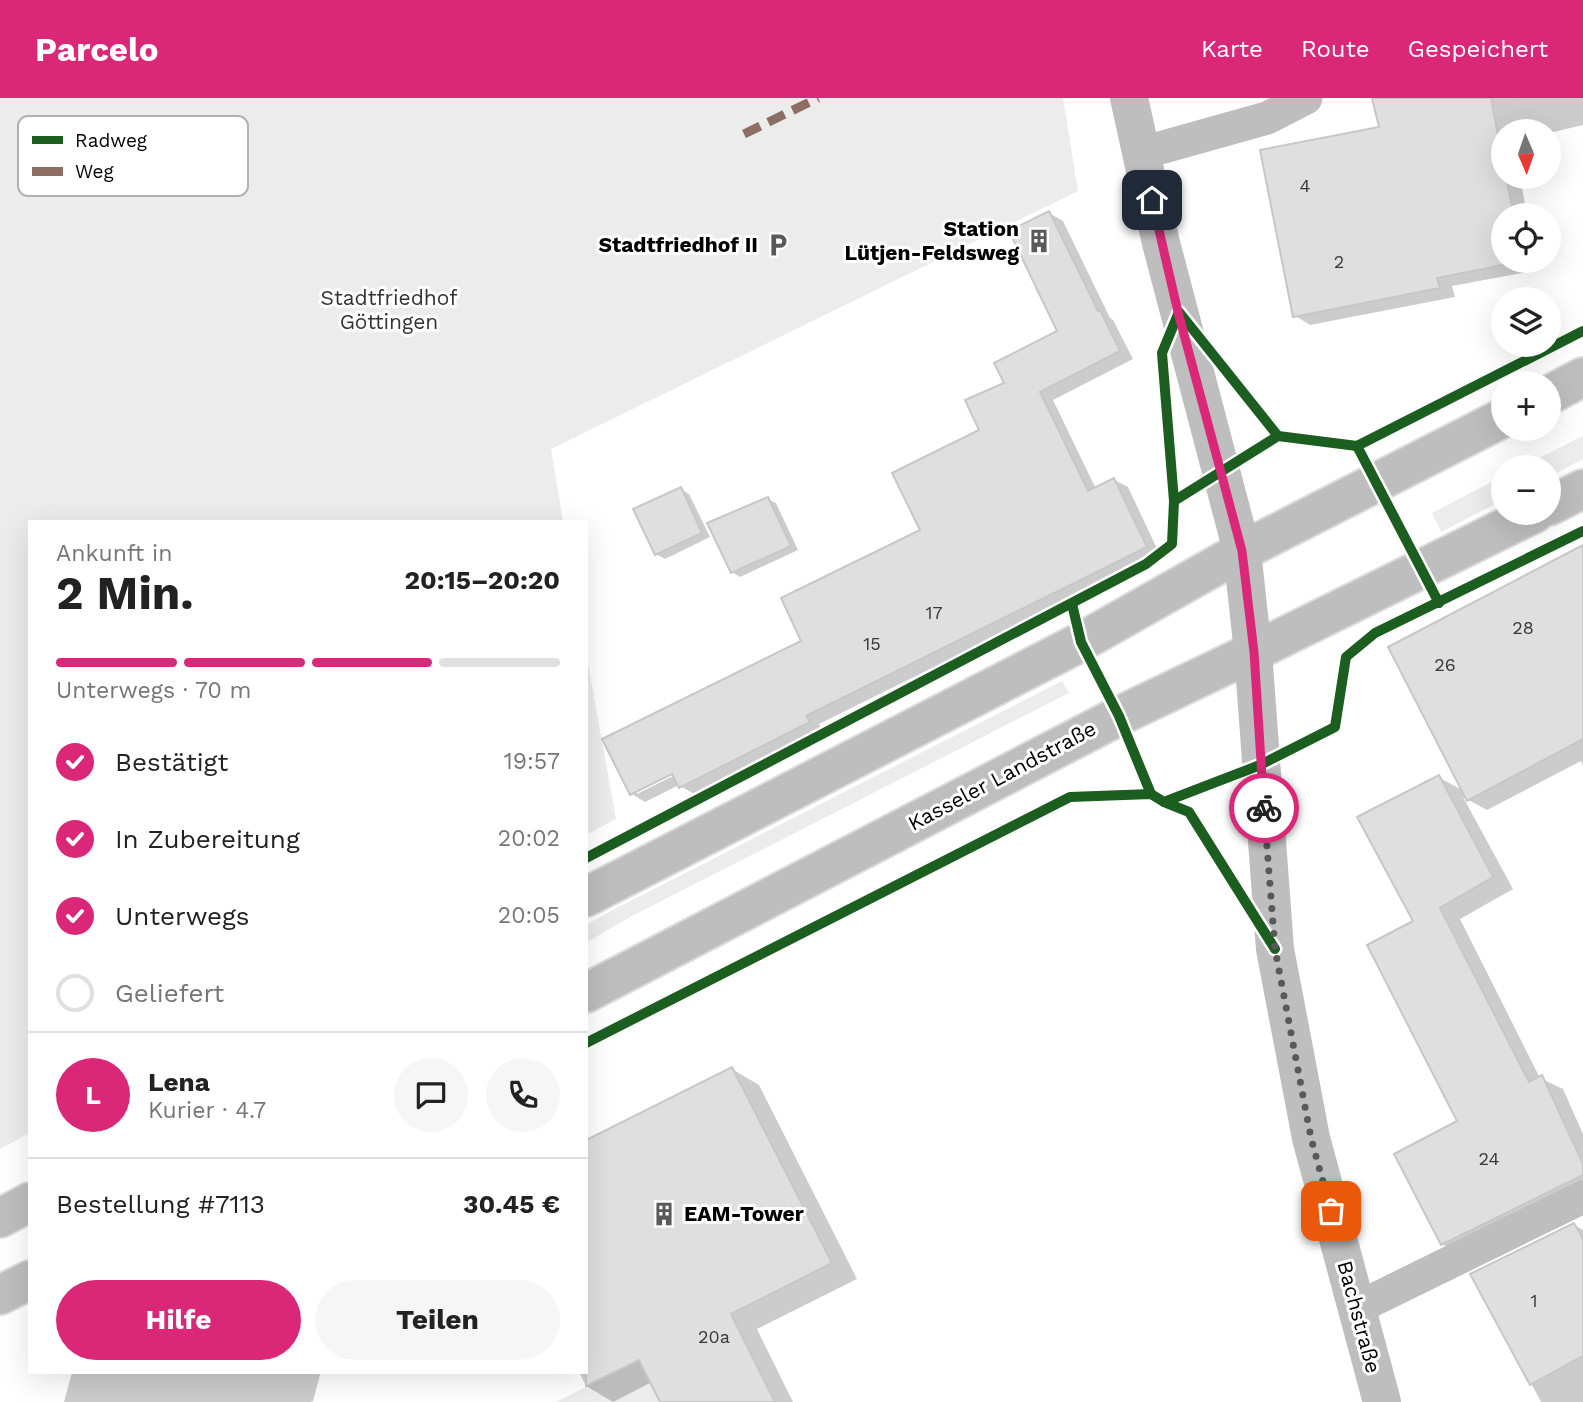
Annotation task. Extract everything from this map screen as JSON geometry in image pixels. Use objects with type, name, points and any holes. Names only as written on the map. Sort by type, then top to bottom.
[{"type":"main road","name":"Bachstraße","points":[[1129,98],[1164,255],[1242,551],[1254,652],[1275,949],[1311,1138],[1382,1402]]},
{"type":"main road","points":[[1561,389],[1583,377]]},
{"type":"main road","points":[[588,896],[1068,648],[1242,551],[1491,424]]},
{"type":"main road","points":[[1561,500],[1583,489]]},
{"type":"main road","name":"Kasseler Landstraße","points":[[588,992],[1119,716],[1511,525]]},
{"type":"main road","points":[[0,1218],[28,1203]]},
{"type":"main road","points":[[0,1295],[28,1281]]},
{"type":"lane","points":[[1142,153],[1267,118],[1306,98]]},
{"type":"lane","points":[[1357,1308],[1583,1197]]},
{"type":"green space","name":"Stadtfriedhof Göttingen","points":[[0,98],[1063,98],[1078,191],[551,449],[563,520],[28,520],[28,1134],[0,1149]]},
{"type":"green space","points":[[1583,436],[1583,459],[1561,471],[1561,455],[1545,455]]},
{"type":"green space","points":[[1491,482],[1491,506],[1441,532],[1432,513]]},
{"type":"green space","points":[[588,663],[616,819],[588,834]]},
{"type":"green space","points":[[1062,681],[1069,693],[630,917],[588,942],[588,924]]},
{"type":"green space","points":[[639,1360],[660,1402],[556,1402]]},
{"type":"building","points":[[1372,98],[1491,98],[1495,119],[1491,119],[1491,189],[1509,189],[1511,203],[1491,203],[1491,267],[1437,278],[1440,288],[1293,317],[1260,150],[1379,127]]},
{"type":"building","points":[[1049,211],[1120,351],[1040,392],[1088,491],[1114,478],[1147,547],[806,716],[810,722],[679,788],[672,774],[630,795],[602,739],[801,641],[781,598],[920,530],[892,473],[979,430],[965,400],[1004,383],[994,363],[1057,331],[1009,231]]},
{"type":"building","points":[[681,487],[702,533],[655,555],[633,509]]},
{"type":"building","points":[[768,497],[791,546],[731,573],[707,523]]},
{"type":"building","points":[[1583,545],[1583,739],[1467,801],[1388,647]]},
{"type":"building","points":[[1439,775],[1493,877],[1440,908],[1529,1082],[1542,1075],[1583,1164],[1583,1175],[1441,1245],[1394,1154],[1457,1121],[1367,945],[1413,921],[1357,817]]},
{"type":"building","name":"EAM-Tower","points":[[732,1067],[832,1263],[731,1314],[775,1402],[660,1402],[639,1360],[586,1386],[588,1139]]},
{"type":"building","points":[[1574,1223],[1583,1239],[1583,1356],[1530,1385],[1470,1274]]},
{"type":"marked path","points":[[744,134],[818,98]]},
{"type":"cycle path","points":[[1174,501],[1162,353],[1179,312],[1278,436]]},
{"type":"cycle path","points":[[588,857],[1146,564],[1172,544],[1174,501],[1278,436],[1357,446],[1583,331]]},
{"type":"cycle path","points":[[1357,446],[1439,603]]},
{"type":"cycle path","points":[[588,1042],[1070,797],[1151,794],[1164,802],[1260,765],[1335,727],[1346,657],[1375,633],[1583,531]]},
{"type":"cycle path","points":[[1072,604],[1081,642],[1119,716],[1151,794]]},
{"type":"cycle path","points":[[1164,802],[1189,812],[1275,949]]},
{"type":"way so far","points":[[1264,808],[1275,949],[1311,1138],[1331,1211]]},
{"type":"place","name":"Station Lütjen-Feldsweg","points":[[1039,241]]},
{"type":"place","name":"Stadtfriedhof II","points":[[778,245]]},
{"type":"place","name":"EAM-Tower","points":[[664,1214]]},
{"type":"route","points":[[1152,200],[1178,312],[1242,551],[1254,652],[1264,808]]}]
